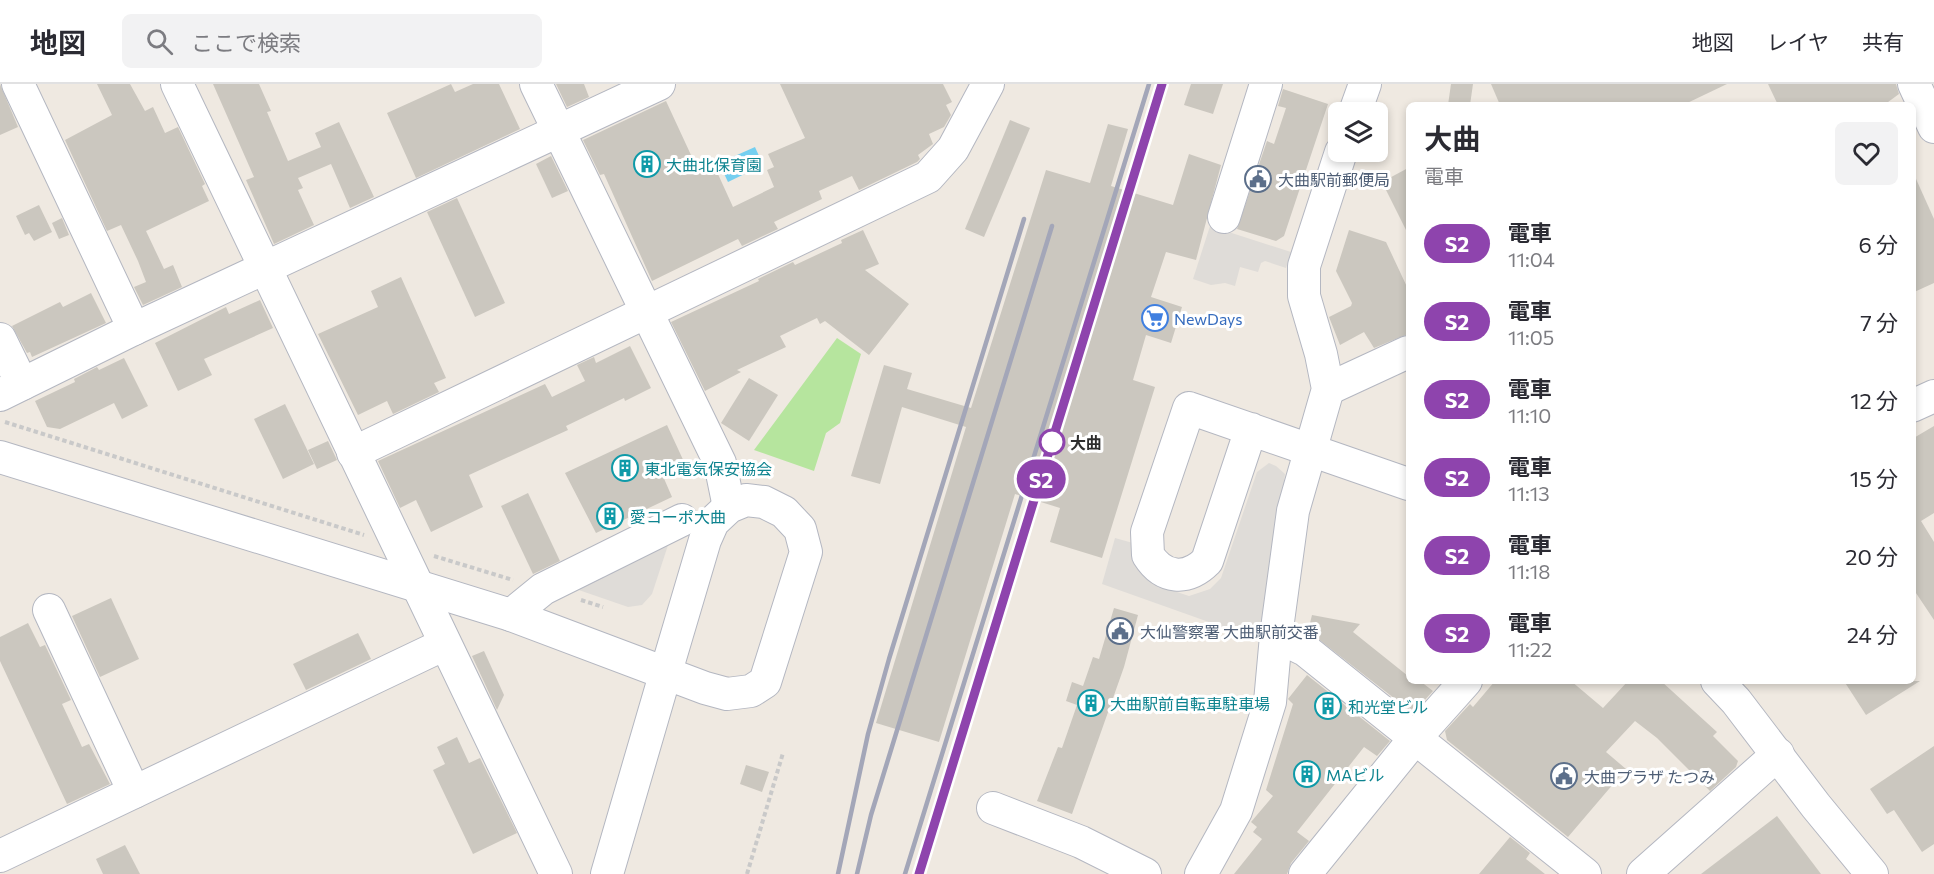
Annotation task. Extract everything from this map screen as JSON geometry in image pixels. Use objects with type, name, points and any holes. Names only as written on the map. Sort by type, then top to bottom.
[{"type":"street","points":[[18,84],[134,329]]},
{"type":"street","points":[[177,84],[556,874]]},
{"type":"street","points":[[536,84],[720,463],[729,507]]},
{"type":"street","points":[[0,339],[11,390],[134,329],[659,84]]},
{"type":"street","points":[[353,453],[928,177],[953,148],[988,84]]},
{"type":"street","points":[[1224,217],[1266,84]]},
{"type":"street","points":[[1359,102],[1365,84]]},
{"type":"street","points":[[1201,874],[1236,811],[1270,702],[1276,636],[1293,511],[1308,450],[1322,417],[1328,389],[1322,354],[1304,296],[1304,266],[1338,162]]},
{"type":"street","points":[[1328,389],[1406,353]]},
{"type":"street","points":[[1916,404],[1934,396]]},
{"type":"street","points":[[1251,429],[1207,561],[1198,570],[1186,575],[1163,572],[1148,555],[1147,532],[1189,408],[1251,429],[1308,450],[1406,483]]},
{"type":"street","points":[[0,457],[416,584],[511,615],[665,673],[727,694],[751,691],[765,682],[772,662],[806,552],[800,529],[784,512],[764,502],[746,500],[729,507],[713,522],[705,540],[665,673],[607,874]]},
{"type":"street","points":[[511,615],[543,589],[682,520]]},
{"type":"street","points":[[49,609],[134,792]]},
{"type":"street","points":[[1276,636],[1305,650],[1416,737],[1576,871]]},
{"type":"street","points":[[0,856],[445,644]]},
{"type":"street","points":[[1305,874],[1416,737],[1463,684]]},
{"type":"street","points":[[1720,684],[1778,754],[1816,806],[1872,874]]},
{"type":"street","points":[[1643,874],[1778,754]]},
{"type":"street","points":[[993,808],[1081,842],[1145,874]]},
{"type":"path","points":[[0,421],[603,607]]},
{"type":"path","points":[[747,874],[783,753]]},
{"type":"green space","points":[[837,338],[861,354],[840,423],[826,433],[814,471],[754,450]]},
{"type":"shaded area","points":[[1210,226],[1291,252],[1286,268],[1265,261],[1261,263],[1258,272],[1240,267],[1235,286],[1225,283],[1211,285],[1193,279]]},
{"type":"shaded area","points":[[1269,463],[1285,474],[1265,642],[1102,584],[1115,538],[1140,545],[1152,581],[1159,586],[1189,596],[1210,589],[1221,578],[1257,472]]},
{"type":"shaded area","points":[[671,536],[652,594],[642,605],[628,607],[570,587]]},
{"type":"water","points":[[755,147],[763,165],[728,182],[719,163]]},
{"type":"building","points":[[0,84],[18,127],[0,135]]},
{"type":"building","points":[[97,84],[130,84],[145,111],[153,107],[165,133],[178,127],[205,184],[202,186],[209,201],[146,231],[164,269],[173,265],[182,287],[143,305],[134,287],[146,282],[121,225],[107,231],[65,140],[112,115]]},
{"type":"building","points":[[213,84],[259,84],[271,111],[267,112],[288,161],[321,147],[315,133],[339,122],[374,197],[350,208],[331,164],[298,178],[303,188],[298,190],[314,225],[274,244],[246,180],[254,177]]},
{"type":"building","points":[[451,84],[455,92],[473,84],[499,84],[520,129],[416,178],[387,113]]},
{"type":"building","points":[[556,84],[584,84],[589,97],[567,107]]},
{"type":"building","points":[[780,84],[943,84],[952,102],[946,105],[951,115],[944,127],[929,134],[933,144],[918,155],[920,159],[917,162],[859,190],[852,176],[819,191],[822,199],[774,222],[778,229],[742,246],[738,239],[652,281],[604,174],[600,175],[583,140],[666,101],[697,168],[712,161],[733,207],[774,187],[767,170],[774,167],[768,154],[805,138]]},
{"type":"building","points":[[1191,84],[1223,84],[1213,114],[1184,105]]},
{"type":"building","points":[[1451,84],[1473,84],[1470,102],[1448,102]]},
{"type":"building","points":[[1491,84],[1727,84],[1689,102],[1499,102]]},
{"type":"building","points":[[1768,84],[1896,84],[1899,94],[1888,102],[1777,102]]},
{"type":"building","points":[[1283,89],[1328,104],[1284,236],[1276,241],[1237,229],[1267,141],[1274,144],[1286,108],[1278,106]]},
{"type":"building","points":[[1010,120],[1030,128],[984,237],[965,229]]},
{"type":"building","points":[[1108,124],[1128,129],[1111,186],[1173,205],[1189,154],[1221,165],[1196,260],[1166,252],[1151,297],[1182,307],[1171,343],[1146,335],[1133,380],[1155,387],[1102,558],[1050,542],[1060,508],[1015,494],[939,742],[876,723],[966,427],[902,407],[880,484],[851,476],[884,365],[912,373],[907,389],[971,408],[1046,170],[1090,183]]},
{"type":"building","points":[[551,156],[568,191],[552,198],[536,164]]},
{"type":"building","points":[[1406,169],[1406,230],[1382,182]]},
{"type":"building","points":[[1916,179],[1934,219],[1934,283],[1916,291]]},
{"type":"building","points":[[457,198],[505,303],[475,317],[427,212]]},
{"type":"building","points":[[39,205],[52,232],[34,241],[29,233],[25,235],[16,216]]},
{"type":"building","points":[[62,218],[69,235],[59,239],[52,223]]},
{"type":"building","points":[[863,230],[879,264],[865,270],[909,304],[869,355],[825,321],[820,324],[817,318],[780,336],[786,347],[737,370],[741,372],[705,391],[671,322],[759,281],[758,279],[793,262],[795,265],[842,243],[841,240]]},
{"type":"building","points":[[1349,230],[1386,242],[1406,285],[1406,335],[1374,348],[1364,332],[1340,345],[1329,317],[1351,306],[1352,303],[1336,271]]},
{"type":"building","points":[[401,277],[446,378],[434,383],[439,392],[393,414],[387,401],[358,415],[318,334],[378,307],[371,291]]},
{"type":"building","points":[[91,293],[106,323],[32,357],[30,352],[27,353],[12,326],[60,302],[63,307]]},
{"type":"building","points":[[260,300],[273,328],[204,359],[212,375],[178,391],[155,343],[226,307],[229,314]]},
{"type":"building","points":[[630,346],[651,388],[625,401],[624,398],[566,426],[568,430],[469,475],[483,507],[431,532],[416,500],[400,508],[378,461],[545,384],[552,397],[585,381],[577,365],[594,357],[596,363]]},
{"type":"building","points":[[124,358],[148,406],[122,419],[114,403],[60,429],[47,427],[35,401],[75,382],[74,379],[97,367],[99,370]]},
{"type":"building","points":[[749,378],[778,395],[749,441],[721,423]]},
{"type":"building","points":[[285,404],[314,464],[283,479],[254,419]]},
{"type":"building","name":"東北電気保安協会","points":[[667,425],[685,464],[662,474],[672,497],[596,533],[565,473]]},
{"type":"building","points":[[1934,426],[1934,513],[1921,521],[1934,542],[1934,620],[1916,593],[1916,437]]},
{"type":"building","points":[[328,441],[337,460],[317,469],[308,450]]},
{"type":"building","points":[[528,493],[560,561],[533,574],[501,506]]},
{"type":"building","points":[[111,598],[139,659],[100,677],[72,616]]},
{"type":"building","points":[[1114,608],[1138,615],[1124,667],[1072,814],[1037,801],[1058,747],[1062,748],[1077,705],[1066,701],[1072,682],[1083,686],[1093,657],[1099,659]]},
{"type":"building","points":[[1312,615],[1360,624],[1353,632],[1406,674],[1406,684],[1424,684],[1433,691],[1413,713],[1308,631]]},
{"type":"building","points":[[28,623],[40,647],[45,645],[71,700],[62,704],[82,747],[89,744],[110,784],[67,804],[0,661],[0,637]]},
{"type":"building","points":[[358,633],[371,659],[306,690],[293,664]]},
{"type":"building","points":[[484,651],[504,695],[497,710],[472,656]]},
{"type":"building","points":[[1307,675],[1390,741],[1377,756],[1364,747],[1297,832],[1309,841],[1291,863],[1287,874],[1234,874],[1262,839],[1253,832],[1257,827],[1251,822],[1273,796],[1266,790],[1293,704],[1288,699]]},
{"type":"building","points":[[1492,684],[1575,684],[1603,708],[1625,684],[1664,684],[1717,732],[1713,736],[1738,761],[1736,767],[1710,791],[1657,738],[1635,721],[1606,752],[1626,769],[1568,837],[1447,740],[1445,731],[1470,704],[1473,707]]},
{"type":"building","points":[[1846,684],[1915,684],[1866,715]]},
{"type":"building","points":[[457,737],[469,763],[480,758],[517,833],[473,854],[433,770],[445,764],[437,747]]},
{"type":"building","points":[[1934,746],[1934,844],[1922,852],[1894,810],[1887,814],[1870,789]]},
{"type":"building","points":[[746,765],[769,772],[762,792],[740,784]]},
{"type":"building","points":[[1777,816],[1821,874],[1701,874]]},
{"type":"building","points":[[1510,837],[1530,853],[1526,859],[1545,874],[1479,874]]},
{"type":"building","points":[[125,845],[140,874],[103,874],[96,859]]},
{"type":"railway","points":[[905,874],[1149,84]]},
{"type":"railway","points":[[919,874],[1162,84]]},
{"type":"railway","points":[[838,874],[868,734],[889,659],[1024,219]]},
{"type":"railway","points":[[857,874],[871,815],[1052,226]]},
{"type":"train","name":"S2","points":[[919,874],[1162,84]]},
{"type":"place","name":"大曲北保育園","points":[[647,164]]},
{"type":"place","name":"大曲駅前郵便局","points":[[1258,179]]},
{"type":"place","name":"NewDays","points":[[1155,318]]},
{"type":"place","name":"大曲","points":[[1052,442]]},
{"type":"place","name":"東北電気保安協会","points":[[625,468]]},
{"type":"place","name":"愛コーポ大曲","points":[[610,516]]},
{"type":"place","name":"大仙警察署 大曲駅前交番","points":[[1120,631]]},
{"type":"place","name":"大曲駅前自転車駐車場","points":[[1091,703]]},
{"type":"place","name":"和光堂ビル","points":[[1328,706]]},
{"type":"place","name":"MAビル","points":[[1307,774]]},
{"type":"place","name":"大曲プラザ たつみ","points":[[1564,776]]}]
